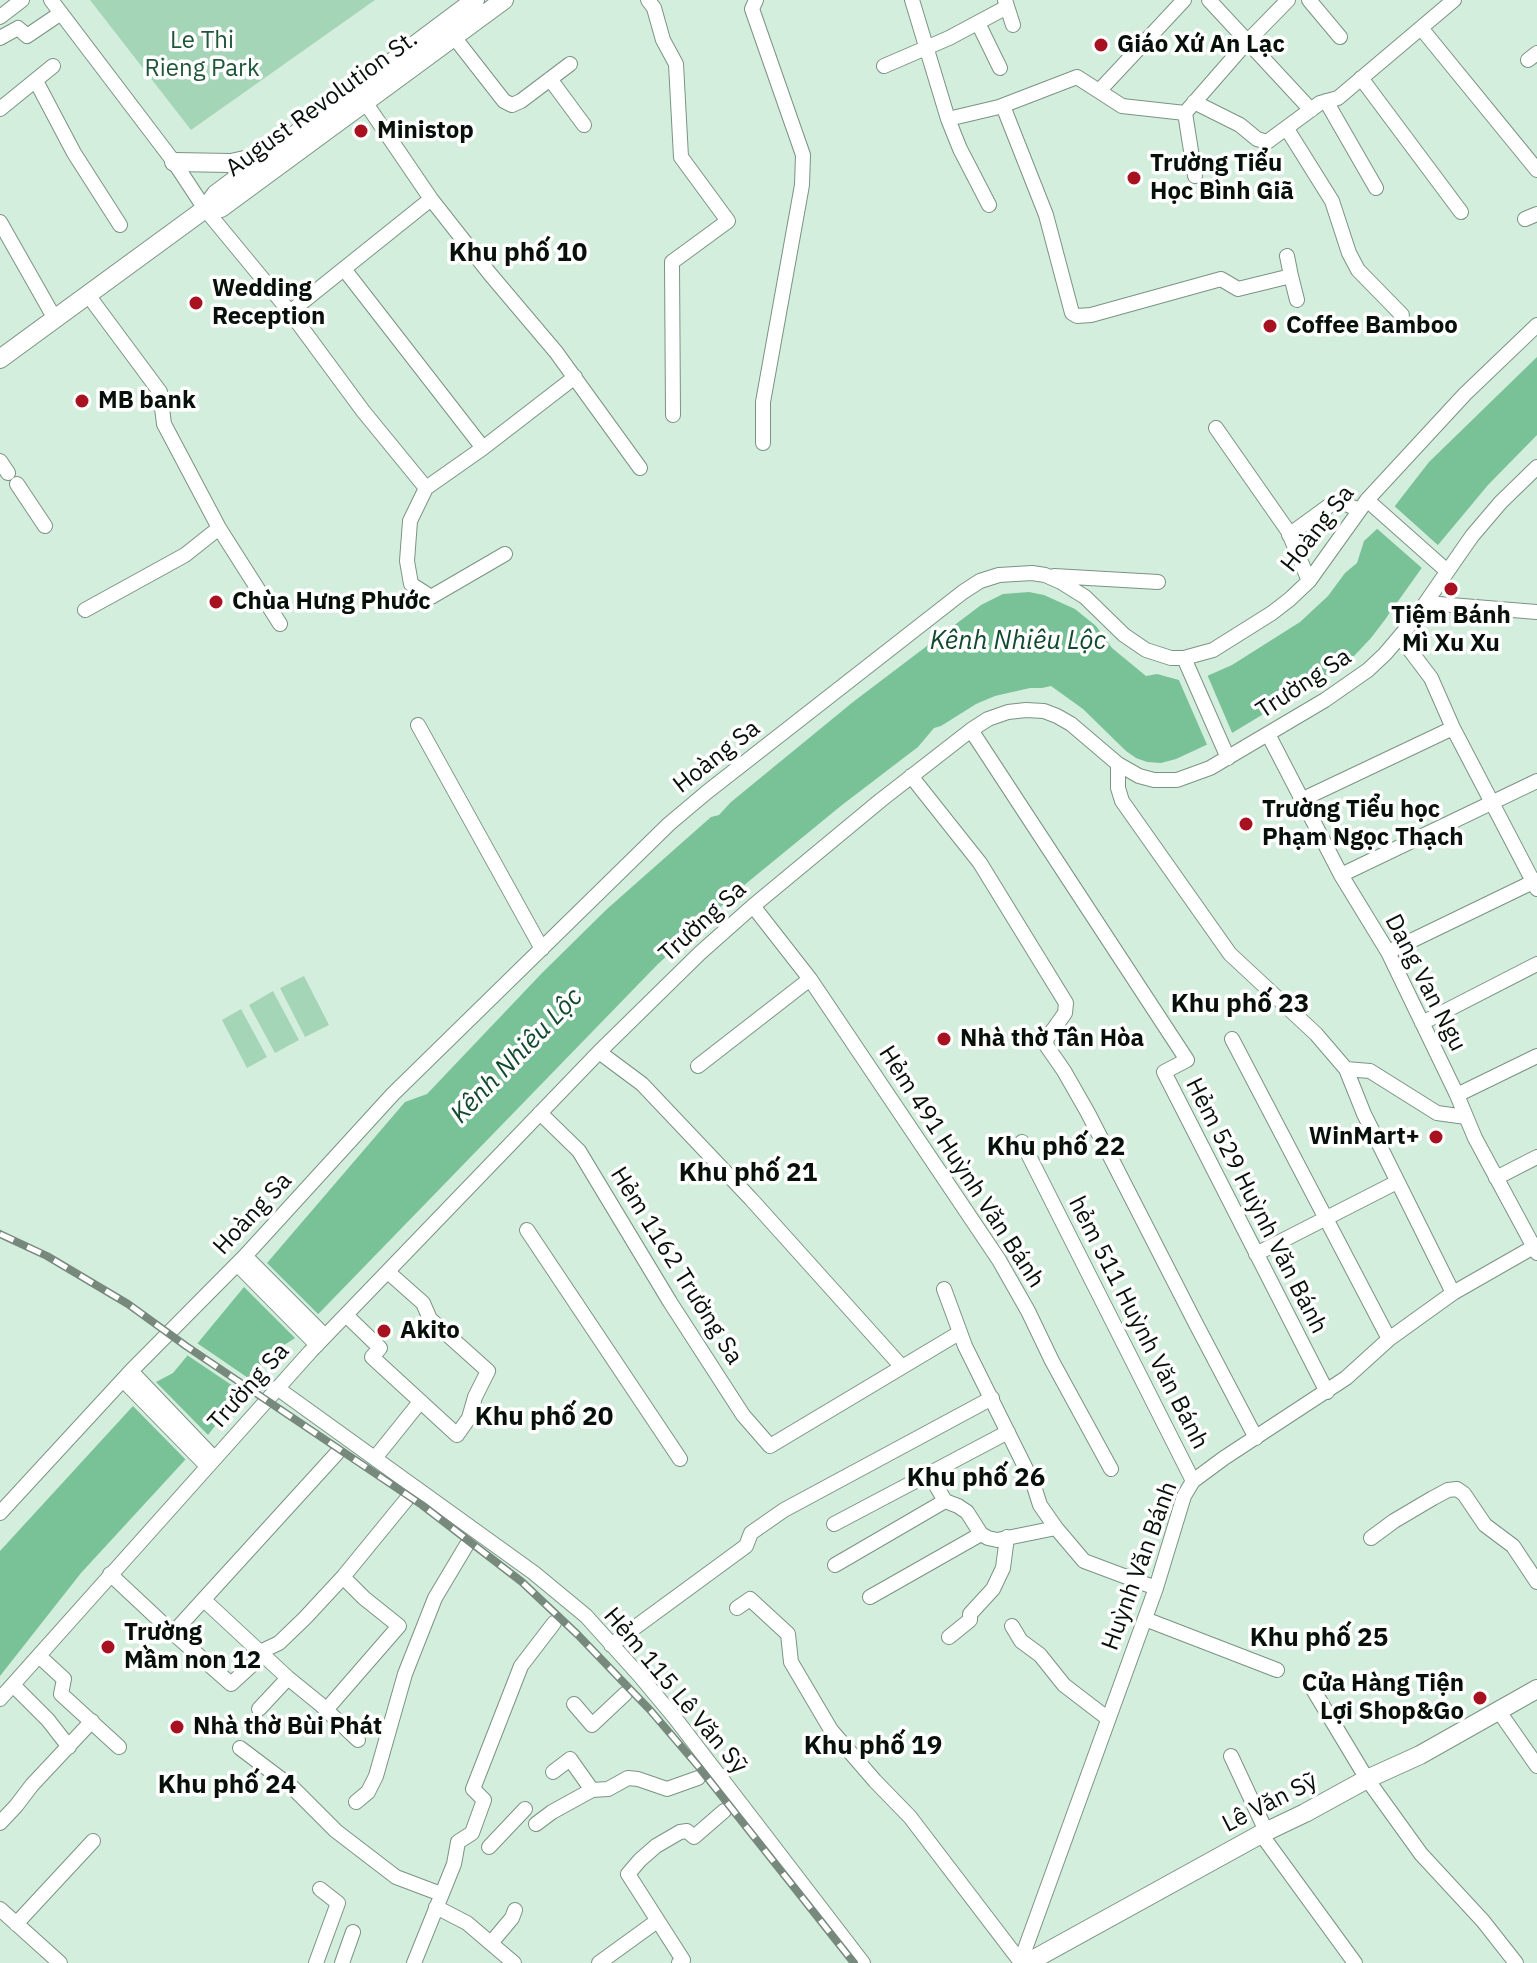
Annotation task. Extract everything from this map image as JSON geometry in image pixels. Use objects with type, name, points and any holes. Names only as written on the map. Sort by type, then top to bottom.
[{"type":"main road","name":"August Revolution St.","points":[[0,359],[205,209],[216,194],[475,0]]},
{"type":"main road","name":"August Revolution St.","points":[[205,209],[221,208],[504,0]]},
{"type":"main road","points":[[174,162],[231,163],[270,154]]},
{"type":"main road","name":"Lê Văn Sỹ","points":[[1022,1962],[1263,1832],[1420,1755],[1537,1689]]},
{"type":"street","points":[[0,17],[22,0]]},
{"type":"street","points":[[51,0],[174,162],[205,209],[290,312],[363,411],[426,488]]},
{"type":"street","points":[[648,0],[676,64],[681,157],[728,221],[672,262],[673,415]]},
{"type":"street","points":[[756,0],[752,9],[803,155],[802,185],[763,402],[763,443]]},
{"type":"street","points":[[912,0],[948,119],[989,205]]},
{"type":"street","points":[[1099,91],[1184,0]]},
{"type":"street","points":[[1209,0],[1311,110]]},
{"type":"street","points":[[1195,176],[1190,107],[1288,0]]},
{"type":"street","points":[[1309,0],[1340,37]]},
{"type":"street","points":[[948,119],[1003,106],[1077,77],[1122,106],[1190,107],[1240,125],[1257,139],[1267,142],[1320,103],[1338,98],[1454,0]]},
{"type":"street","points":[[884,66],[949,38],[1006,4],[1013,25]]},
{"type":"street","points":[[0,38],[18,28],[27,36],[61,13]]},
{"type":"street","points":[[978,23],[1000,68]]},
{"type":"street","points":[[1421,28],[1537,170]]},
{"type":"street","points":[[454,37],[504,101],[512,105],[570,64]]},
{"type":"street","points":[[0,109],[53,66]]},
{"type":"street","points":[[1361,78],[1461,212]]},
{"type":"street","points":[[550,79],[584,125]]},
{"type":"street","points":[[36,81],[74,153],[120,225]]},
{"type":"street","points":[[1326,101],[1376,188]]},
{"type":"street","points":[[365,102],[431,199],[556,352],[640,468]]},
{"type":"street","points":[[1003,106],[1046,215],[1072,313],[1077,316],[1091,315],[1221,279],[1238,289],[1291,276]]},
{"type":"street","points":[[1287,129],[1332,201],[1349,253],[1358,270],[1402,315]]},
{"type":"street","points":[[290,312],[431,199]]},
{"type":"street","points":[[0,222],[55,319]]},
{"type":"street","points":[[1287,256],[1297,300]]},
{"type":"street","points":[[344,269],[483,448]]},
{"type":"street","points":[[88,295],[160,392],[164,424],[219,528],[280,624]]},
{"type":"street","name":"Hoàng Sa","points":[[0,1513],[127,1376],[246,1266],[393,1094],[687,808],[963,592],[980,581],[999,575],[1045,575],[1085,597],[1135,643],[1157,654],[1184,658],[1213,650],[1290,599],[1309,581],[1363,505],[1455,405],[1537,325]]},
{"type":"street","points":[[505,554],[431,597],[411,584],[407,561],[410,521],[426,488],[575,377]]},
{"type":"street","points":[[1216,428],[1289,535],[1309,581]]},
{"type":"street","name":"Trường Sa","points":[[0,1699],[277,1388],[316,1335],[346,1315],[672,979],[753,906],[911,776],[988,719],[1026,710],[1044,711],[1071,724],[1118,764],[1139,776],[1161,781],[1186,777],[1228,758],[1346,687],[1368,670],[1400,637],[1472,536],[1537,467]]},
{"type":"street","points":[[8,473],[45,526]]},
{"type":"street","points":[[1289,535],[1337,500],[1363,505],[1381,513],[1447,571]]},
{"type":"street","points":[[85,610],[185,555],[219,528]]},
{"type":"street","points":[[1045,575],[1158,582]]},
{"type":"street","points":[[1426,603],[1537,612]]},
{"type":"street","points":[[1388,952],[1536,883],[1453,728],[1431,678],[1400,637]]},
{"type":"street","points":[[1184,658],[1228,758]]},
{"type":"street","points":[[418,725],[542,949]]},
{"type":"street","points":[[1301,800],[1453,728]]},
{"type":"street","name":"Hẻm 529 Huỳnh Văn Bánh","points":[[971,730],[1187,1060],[1164,1072],[1327,1392]]},
{"type":"street","name":"Dang Van Ngu","points":[[1268,734],[1341,875],[1388,952],[1496,1178],[1536,1249]]},
{"type":"street","points":[[1118,764],[1118,788],[1122,801],[1230,954],[1316,1034],[1346,1069],[1364,1114],[1453,1293]]},
{"type":"street","points":[[911,776],[980,863],[1066,1003],[1065,1013],[1047,1038],[1046,1045],[1088,1113],[1256,1438]]},
{"type":"street","points":[[1341,875],[1537,781]]},
{"type":"street","name":"Hẻm 491 Huỳnh Văn Bánh","points":[[753,906],[810,979],[999,1260],[1111,1469]]},
{"type":"street","points":[[1422,1023],[1537,964]]},
{"type":"street","points":[[698,1066],[810,979]]},
{"type":"street","points":[[1232,1039],[1389,1339]]},
{"type":"street","points":[[599,1052],[642,1084],[751,1199],[902,1367],[959,1333]]},
{"type":"street","points":[[1457,1095],[1537,1056]]},
{"type":"street","points":[[1346,1069],[1370,1071],[1437,1113],[1466,1117]]},
{"type":"street","name":"Hẻm 1162 Trường Sa","points":[[540,1113],[579,1151],[685,1326],[743,1415],[770,1446],[902,1367]]},
{"type":"street","name":"hẻm 511 Huỳnh Văn Bánh","points":[[1022,1142],[1193,1481]]},
{"type":"street","points":[[1496,1178],[1537,1157]]},
{"type":"street","name":"Hẻm 529 Huỳnh Văn Bánh","points":[[1256,1254],[1397,1182]]},
{"type":"street","points":[[527,1230],[680,1459]]},
{"type":"street","name":"Huỳnh Văn Bánh","points":[[1022,1962],[1156,1588],[1184,1496],[1193,1481],[1327,1392],[1389,1339],[1453,1293],[1536,1249]]},
{"type":"street","points":[[246,1266],[316,1335]]},
{"type":"street","points":[[346,1315],[380,1348],[372,1357],[457,1435],[469,1418],[488,1371],[430,1319],[423,1303],[388,1272]]},
{"type":"street","points":[[944,1289],[959,1333],[1033,1483],[1040,1505],[1056,1528],[1084,1561],[1156,1588]]},
{"type":"street","points":[[127,1376],[211,1462]]},
{"type":"street","name":"Hẻm 115 Lê Văn Sỹ","points":[[277,1388],[552,1587],[586,1616],[675,1718],[863,1963]]},
{"type":"street","points":[[611,1645],[746,1546],[751,1533],[784,1510],[992,1398]]},
{"type":"street","points":[[375,1458],[420,1402]]},
{"type":"street","points":[[834,1524],[1008,1432]]},
{"type":"street","points":[[173,1633],[337,1453]]},
{"type":"street","points":[[930,1475],[945,1501],[967,1512],[981,1534],[988,1538],[997,1540],[1056,1528]]},
{"type":"street","points":[[1371,1538],[1433,1498],[1457,1489],[1464,1494],[1485,1525],[1513,1546],[1537,1582]]},
{"type":"street","points":[[110,1574],[231,1684],[255,1662],[260,1652],[279,1643],[343,1577],[406,1500]]},
{"type":"street","points":[[835,1565],[945,1501]]},
{"type":"street","points":[[870,1597],[981,1534]]},
{"type":"street","points":[[949,1637],[970,1620],[970,1614],[993,1589],[1003,1568],[1007,1537]]},
{"type":"street","points":[[356,1802],[368,1792],[376,1776],[405,1674],[435,1598],[466,1546]]},
{"type":"street","points":[[326,1710],[399,1626],[343,1577]]},
{"type":"street","points":[[737,1608],[750,1599],[788,1634],[791,1662],[831,1730],[910,1817],[1022,1962]]},
{"type":"street","points":[[204,1600],[358,1740]]},
{"type":"street","points":[[1145,1619],[1277,1670]]},
{"type":"street","points":[[414,1963],[454,1864],[458,1842],[472,1833],[484,1800],[473,1789],[521,1666],[554,1623]]},
{"type":"street","points":[[1012,1626],[1021,1641],[1040,1655],[1064,1685],[1107,1718]]},
{"type":"street","points":[[39,1656],[64,1679],[61,1694],[119,1747]]},
{"type":"street","points":[[259,1709],[288,1678]]},
{"type":"street","points":[[13,1685],[48,1720],[69,1747]]},
{"type":"street","points":[[1311,1686],[1367,1779],[1421,1854],[1483,1921],[1516,1963]]},
{"type":"street","points":[[574,1704],[592,1725],[625,1694]]},
{"type":"street","points":[[1498,1710],[1537,1766]]},
{"type":"street","points":[[0,1823],[92,1721]]},
{"type":"street","points":[[240,1748],[293,1788],[336,1831],[396,1877],[439,1900],[511,1962]]},
{"type":"street","points":[[1231,1756],[1263,1832],[1355,1963]]},
{"type":"street","points":[[553,1772],[570,1759],[592,1790]]},
{"type":"street","points":[[536,1824],[592,1790],[608,1789],[628,1778],[667,1789],[698,1778]]},
{"type":"street","points":[[489,1847],[525,1809]]},
{"type":"street","points":[[679,1963],[683,1960],[628,1874],[656,1846],[680,1832],[687,1831],[694,1837],[724,1811]]},
{"type":"street","points":[[16,1924],[93,1841]]},
{"type":"street","points":[[320,1889],[338,1903],[318,1957],[343,1961],[353,1932]]},
{"type":"street","points":[[0,1909],[60,1963]]},
{"type":"street","points":[[491,1943],[515,1910]]},
{"type":"street","points":[[599,1963],[657,1921]]},
{"type":"green space","name":"Le Thi Rieng Park","points":[[90,0],[375,0],[191,130]]},
{"type":"green space","points":[[304,976],[329,1025],[305,1037],[280,988]]},
{"type":"green space","points":[[273,991],[299,1040],[275,1053],[249,1005]]},
{"type":"green space","points":[[241,1009],[267,1057],[247,1068],[222,1020]]},
{"type":"water","name":"Kênh Nhiêu Lộc","points":[[1537,357],[1537,435],[1488,485],[1438,545],[1371,638],[1335,671],[1232,733],[1161,763],[1147,762],[1126,751],[1083,709],[1051,686],[995,696],[934,728],[918,747],[748,882],[658,964],[295,1338],[269,1355],[208,1435],[81,1573],[0,1676],[0,1551],[156,1382],[173,1373],[405,1102],[427,1094],[607,909],[711,817],[719,815],[853,702],[981,605],[1003,594],[1029,592],[1044,595],[1075,609],[1096,626],[1112,648],[1146,676],[1157,674],[1179,680],[1207,676],[1232,665],[1300,622],[1328,596],[1345,573],[1357,563],[1364,541],[1377,529],[1429,462]]},
{"type":"pier","points":[[1391,503],[1440,547],[1423,569],[1374,526]]},
{"type":"pier","points":[[1206,672],[1233,735],[1208,747],[1178,678]]},
{"type":"pier","points":[[264,1260],[321,1317],[298,1341],[241,1284]]},
{"type":"pier","points":[[194,1341],[254,1382],[245,1394],[184,1353]]},
{"type":"pier","points":[[153,1379],[210,1437],[187,1461],[130,1403]]},
{"type":"railway","points":[[0,1234],[47,1256],[128,1304],[422,1505],[522,1582],[650,1710],[854,1963]]},
{"type":"place","name":"Giáo Xứ An Lạc","points":[[1101,45]]},
{"type":"place","name":"Ministop","points":[[361,131]]},
{"type":"place","name":"Trường Tiểu Học Bình Giã","points":[[1134,178]]},
{"type":"place","name":"Wedding Reception","points":[[196,303]]},
{"type":"place","name":"Coffee Bamboo","points":[[1270,326]]},
{"type":"place","name":"MB bank","points":[[82,401]]},
{"type":"place","name":"Tiệm Bánh Mì Xu Xu","points":[[1451,589]]},
{"type":"place","name":"Chùa Hưng Phước","points":[[216,602]]},
{"type":"place","name":"Trường Tiểu học Phạm Ngọc Thạch","points":[[1246,824]]},
{"type":"place","name":"Nhà thờ Tân Hòa","points":[[944,1039]]},
{"type":"place","name":"WinMart+","points":[[1436,1137]]},
{"type":"place","name":"Akito","points":[[384,1331]]},
{"type":"place","name":"Trường Mầm non 12","points":[[108,1647]]},
{"type":"place","name":"Cửa Hàng Tiện Lợi Shop&Go","points":[[1480,1698]]},
{"type":"place","name":"Nhà thờ Bùi Phát","points":[[177,1727]]},
{"type":"district","name":"Khu phố 10","points":[[518,253]]},
{"type":"district","name":"Khu phố 23","points":[[1240,1004]]},
{"type":"district","name":"Khu phố 22","points":[[1056,1147]]},
{"type":"district","name":"Khu phố 21","points":[[748,1173]]},
{"type":"district","name":"Khu phố 20","points":[[544,1417]]},
{"type":"district","name":"Khu phố 26","points":[[976,1478]]},
{"type":"district","name":"Khu phố 25","points":[[1319,1638]]},
{"type":"district","name":"Khu phố 19","points":[[873,1746]]},
{"type":"district","name":"Khu phố 24","points":[[227,1785]]}]
